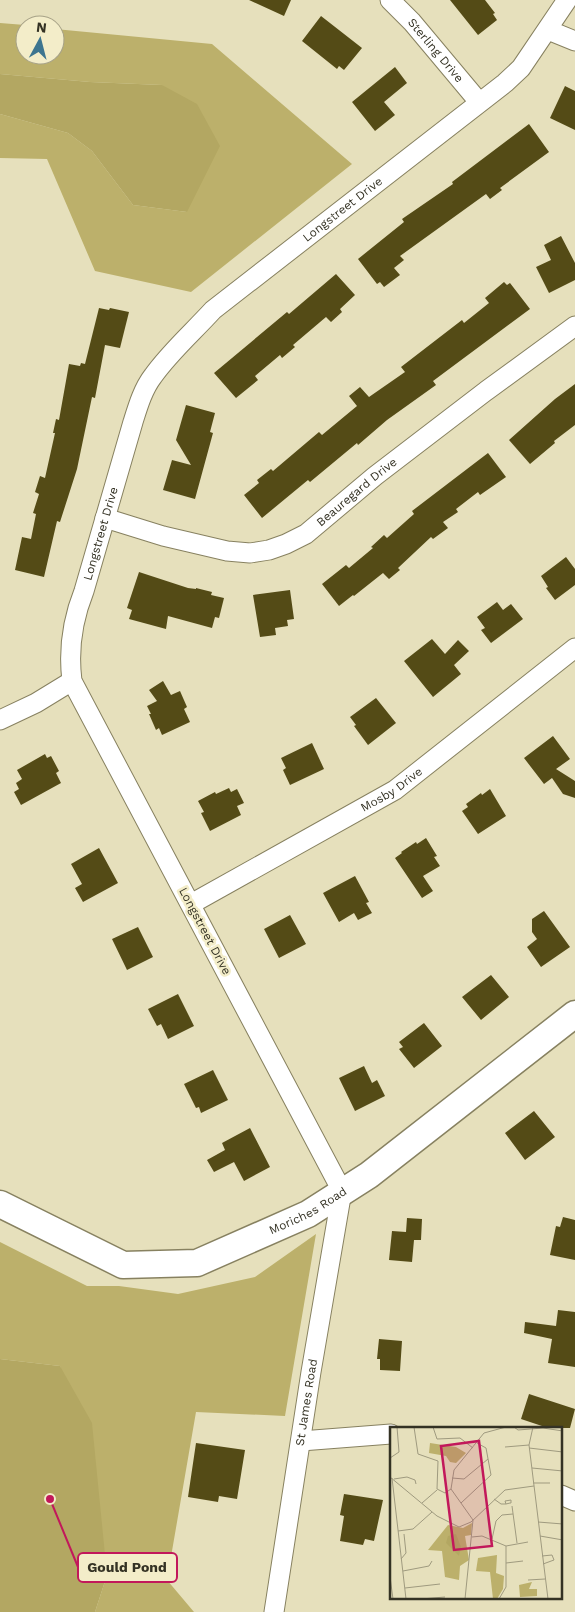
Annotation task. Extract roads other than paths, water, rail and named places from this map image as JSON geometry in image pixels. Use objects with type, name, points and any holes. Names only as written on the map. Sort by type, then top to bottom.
[{"type":"street","name":"Sterling Drive","points":[[390,0],[412,22],[479,102]]},
{"type":"street","name":"Longstreet Drive","points":[[342,1192],[72,681],[69,658],[77,609],[84,591],[140,399],[152,376],[177,346],[213,310],[505,83],[520,68],[567,0]]},
{"type":"street","points":[[548,30],[575,41]]},
{"type":"street","name":"Beauregard Drive","points":[[105,518],[163,536],[227,551],[250,553],[269,550],[286,544],[306,534],[390,465],[575,326]]},
{"type":"street","name":"Mosby Drive","points":[[191,904],[394,790],[575,648]]},
{"type":"street","points":[[0,720],[36,703],[72,681]]},
{"type":"street","name":"Moriches Road","points":[[0,1204],[123,1265],[197,1263],[308,1214],[369,1175],[575,1014]]},
{"type":"street","name":"St James Road","points":[[274,1612],[311,1372],[342,1192]]},
{"type":"street","points":[[301,1441],[390,1434]]},
{"type":"street","points":[[562,1495],[575,1501]]},
{"type":"place","name":"Gould Pond","points":[[50,1499]]}]
